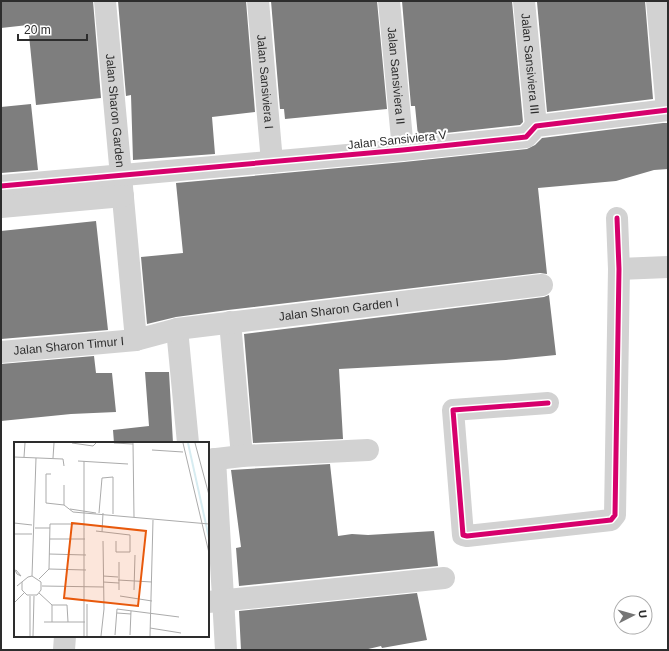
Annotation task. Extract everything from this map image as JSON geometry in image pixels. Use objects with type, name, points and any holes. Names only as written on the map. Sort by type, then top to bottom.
[{"type":"street","name":"Jalan Sharon Garden","points":[[106,1],[136,340]]},
{"type":"street","name":"Jalan Sansiviera I","points":[[258,1],[272,162]]},
{"type":"street","name":"Jalan Sansiviera II","points":[[389,1],[402,150]]},
{"type":"street","name":"Jalan Sansiviera III","points":[[524,1],[536,126]]},
{"type":"street","points":[[536,126],[668,110],[657,1]]},
{"type":"street","name":"Jalan Sansiviera V","points":[[122,186],[272,162],[526,137],[536,126]]},
{"type":"street","points":[[1,186],[122,186]]},
{"type":"street","points":[[1,207],[122,186]]},
{"type":"street","points":[[548,403],[453,410],[463,535],[467,536],[611,520],[614,518],[619,269],[617,218]]},
{"type":"street","points":[[619,269],[668,267]]},
{"type":"street","name":"Jalan Sharon Garden I","points":[[136,340],[177,329],[542,284]]},
{"type":"street","points":[[230,322],[242,456]]},
{"type":"street","points":[[177,329],[188,442]]},
{"type":"street","name":"Jalan Sharon Timur I","points":[[1,352],[136,340]]},
{"type":"street","points":[[226,650],[216,601],[211,460],[242,456],[368,450]]},
{"type":"street","points":[[216,601],[444,578]]},
{"type":"street","points":[[64,637],[64,650]]},
{"type":"building","points":[[1,1],[93,1],[101,98],[36,105],[28,25],[1,28]]},
{"type":"building","points":[[118,1],[246,1],[255,112],[212,117],[215,154],[133,160],[131,95],[126,96]]},
{"type":"building","points":[[271,1],[377,1],[387,109],[285,119],[284,109],[280,109]]},
{"type":"building","points":[[402,1],[512,1],[523,122],[520,125],[418,136],[415,106],[411,106]]},
{"type":"building","points":[[645,1],[653,99],[547,112],[537,2]]},
{"type":"building","points":[[31,104],[38,170],[1,173],[1,107]]},
{"type":"building","points":[[668,123],[668,169],[654,170],[616,181],[538,188],[547,274],[540,273],[228,310],[176,317],[147,324],[141,257],[183,253],[176,183],[527,149],[535,145],[542,138]]},
{"type":"building","points":[[96,221],[108,330],[1,339],[1,231]]},
{"type":"building","points":[[549,295],[556,355],[506,360],[339,369],[343,439],[253,443],[244,334],[544,297]]},
{"type":"building","points":[[94,356],[96,373],[112,373],[116,412],[71,414],[1,421],[1,364]]},
{"type":"building","points":[[145,372],[169,372],[173,442],[114,442],[113,430],[149,426]]},
{"type":"building","points":[[330,464],[338,536],[352,534],[368,535],[434,531],[438,566],[239,586],[236,548],[241,547],[231,470]]},
{"type":"building","points":[[417,593],[427,640],[382,648],[381,646],[364,650],[241,650],[239,611]]},
{"type":"cycle path","points":[[1,186],[403,150],[526,137],[536,126],[668,110]]},
{"type":"cycle path","points":[[548,403],[453,410],[463,535],[467,536],[611,520],[615,515],[619,269],[617,218]]}]
